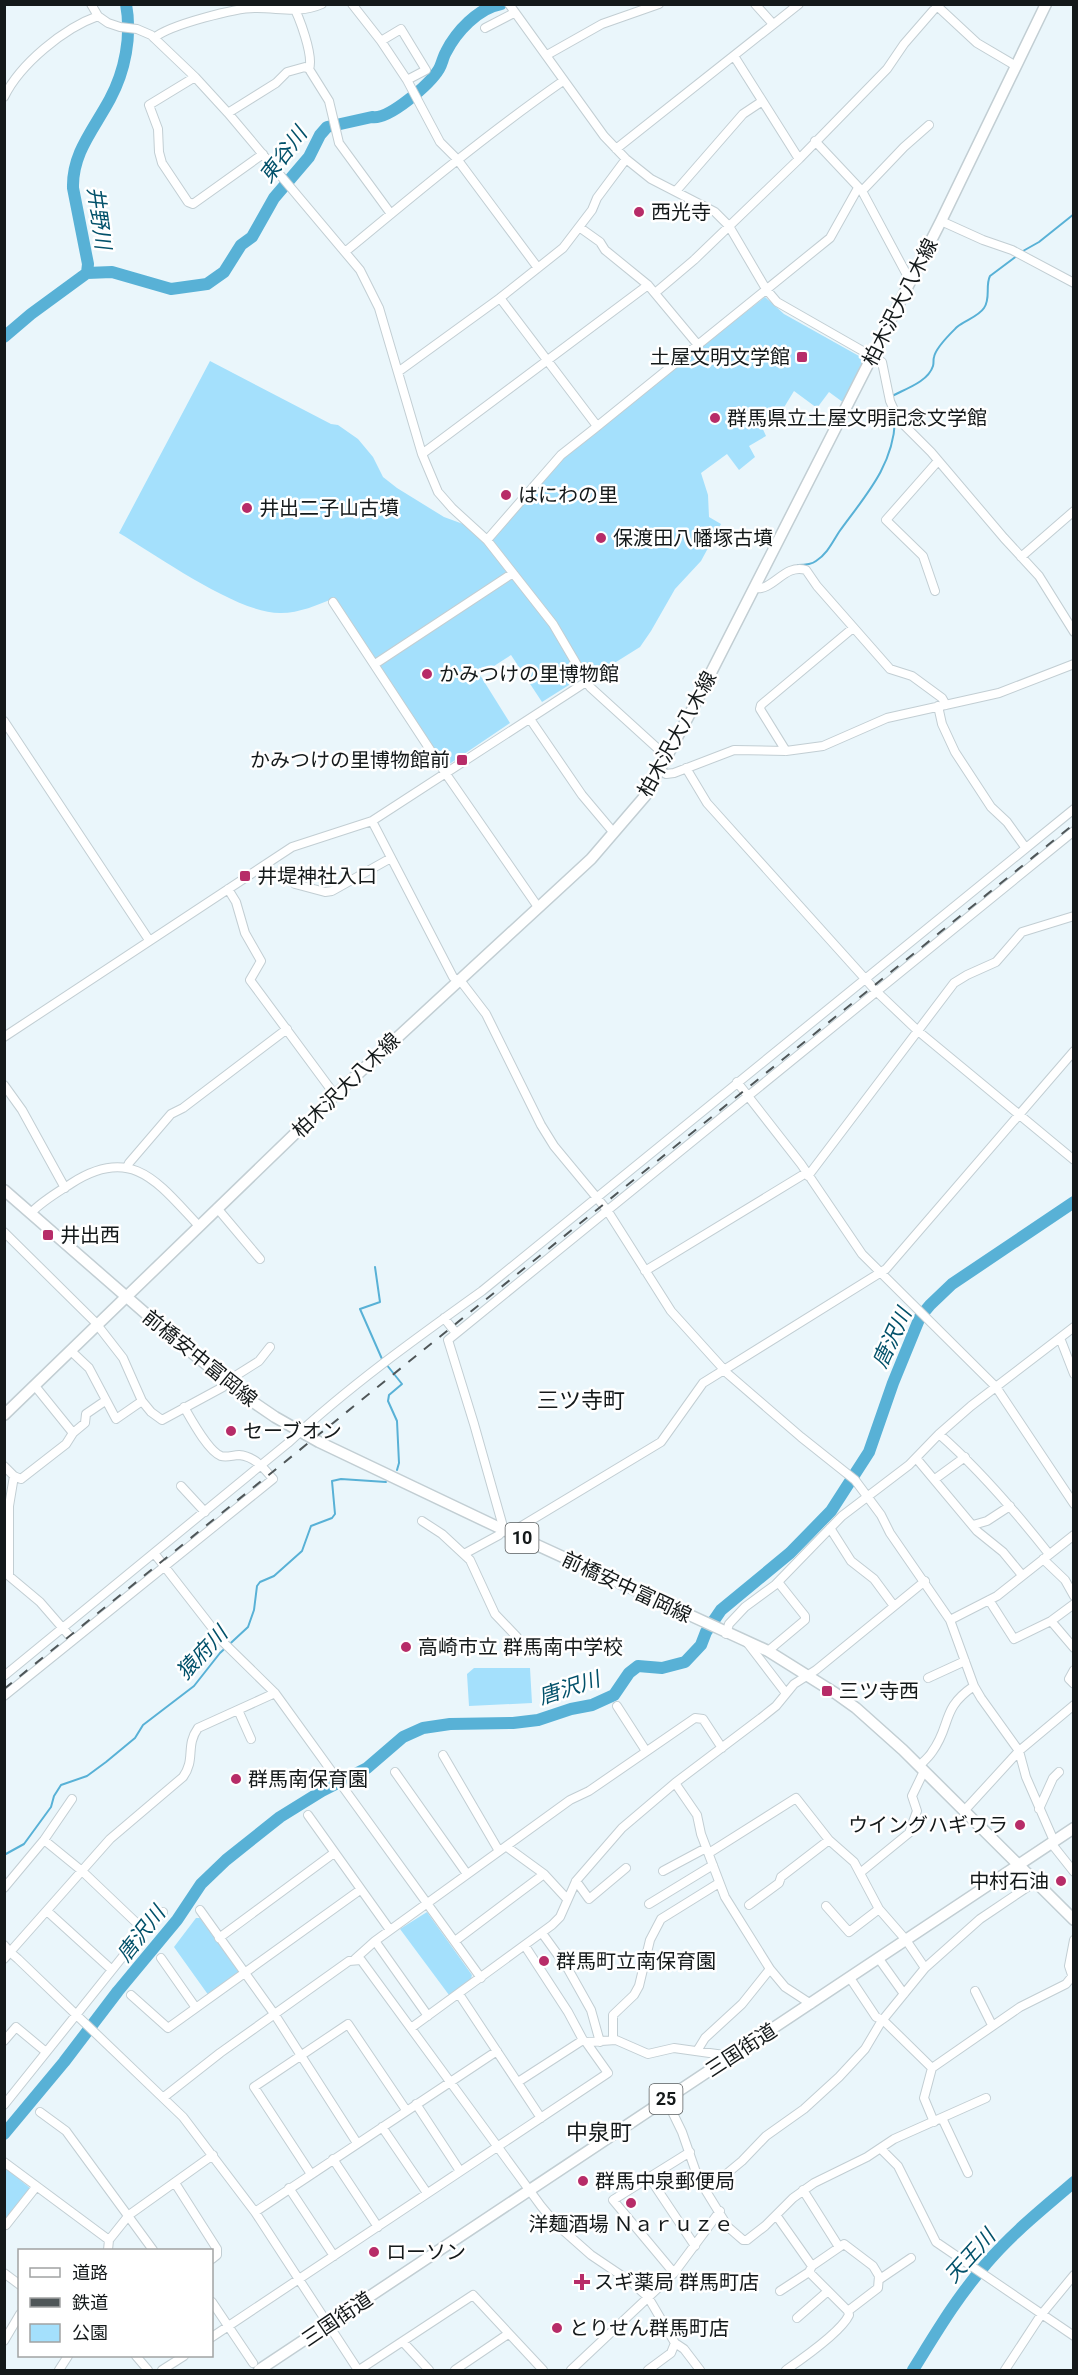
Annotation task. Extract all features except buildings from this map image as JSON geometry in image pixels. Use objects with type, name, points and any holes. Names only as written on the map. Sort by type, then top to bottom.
[{"type":"main road","name":"柏木沢大八木線","points":[[4,1415],[335,1095],[591,859],[646,795],[668,757],[941,221],[1046,4]]},
{"type":"main road","name":"前橋安中富岡線","points":[[4,1190],[127,1298],[253,1402],[300,1432],[726,1634],[768,1651],[808,1675],[856,1708],[922,1768],[1074,1920]]},
{"type":"main road","name":"三国街道","points":[[256,2367],[328,2325],[1074,1828]]},
{"type":"street","points":[[91,4],[98,16],[108,23],[137,29],[154,38],[195,77],[228,112],[360,270],[375,297],[422,454],[433,483],[443,498],[487,540],[560,633],[586,682],[668,757]]},
{"type":"street","points":[[154,38],[172,28],[251,8],[294,8],[303,11],[322,4]]},
{"type":"street","points":[[352,4],[381,41],[407,80],[440,142],[457,159],[538,268]]},
{"type":"street","points":[[547,56],[602,24],[659,4]]},
{"type":"street","points":[[755,4],[773,24]]},
{"type":"street","points":[[616,149],[799,4]]},
{"type":"street","points":[[655,293],[694,260],[799,159],[887,69],[936,5],[977,43],[1016,66]]},
{"type":"street","points":[[294,8],[309,51],[311,63],[309,69]]},
{"type":"street","points":[[485,28],[512,8],[604,136],[626,159],[651,179],[704,205],[729,226],[766,289],[777,302],[880,360],[884,366],[885,381],[893,411],[898,420],[938,461],[1039,576],[1074,632]]},
{"type":"street","points":[[4,97],[13,82],[51,41],[80,22],[98,16]]},
{"type":"street","points":[[381,41],[400,29],[426,70],[407,80]]},
{"type":"street","points":[[734,56],[799,159]]},
{"type":"street","points":[[228,112],[276,83],[287,72],[305,67],[309,69],[327,95],[339,143],[391,214]]},
{"type":"street","points":[[195,77],[149,105],[158,129],[162,163],[188,202],[192,204],[263,154]]},
{"type":"street","points":[[345,252],[457,159],[563,81]]},
{"type":"street","points":[[675,192],[743,114],[761,102]]},
{"type":"street","points":[[487,540],[561,455],[830,238],[860,190],[929,125]]},
{"type":"street","points":[[815,141],[860,190],[907,275],[912,277]]},
{"type":"street","points":[[398,372],[500,298],[567,245],[626,159]]},
{"type":"street","points":[[941,221],[1012,250],[1074,283]]},
{"type":"street","points":[[579,227],[600,242],[605,250],[648,285],[698,345]]},
{"type":"street","points":[[422,454],[648,285]]},
{"type":"street","points":[[500,298],[597,426]]},
{"type":"street","points":[[936,591],[922,556],[886,520],[938,461]]},
{"type":"street","points":[[1021,557],[1074,511]]},
{"type":"street","points":[[754,588],[762,588],[792,569],[806,570],[817,586],[890,669],[912,676],[942,698],[942,724],[955,752],[991,807],[1007,822],[1025,847]]},
{"type":"street","points":[[375,664],[513,573]]},
{"type":"street","points":[[333,602],[446,774],[538,907]]},
{"type":"street","points":[[786,751],[760,709],[761,705],[853,628]]},
{"type":"street","points":[[660,770],[670,774],[734,750],[786,751],[823,746],[887,718],[1014,688],[1074,664]]},
{"type":"street","points":[[4,1037],[292,847],[372,821],[586,682]]},
{"type":"street","points":[[530,720],[582,795],[614,833]]},
{"type":"street","points":[[4,722],[150,940]]},
{"type":"street","points":[[686,768],[707,803],[876,992],[918,1031],[1074,1160]]},
{"type":"street","points":[[4,1676],[262,1465],[399,1349],[482,1291],[1074,809]]},
{"type":"street","points":[[372,821],[453,977],[486,1014],[495,1030],[541,1125],[554,1146],[607,1210],[671,1311],[724,1370],[855,1480],[925,1581],[950,1620],[974,1686],[987,1708],[1019,1751],[1026,1777],[1052,1843],[1074,1872]]},
{"type":"street","points":[[507,1531],[448,1340],[1074,831]]},
{"type":"street","points":[[295,884],[325,892],[332,891],[391,858]]},
{"type":"street","points":[[228,889],[236,902],[245,933],[261,961],[250,980],[335,1095]]},
{"type":"street","points":[[645,1271],[807,1175],[954,983],[996,962],[1019,934],[1074,916]]},
{"type":"street","points":[[127,1168],[171,1114],[183,1108],[287,1029]]},
{"type":"street","points":[[465,1554],[661,1443],[704,1383],[882,1272],[1074,1051]]},
{"type":"street","points":[[737,1082],[807,1175],[860,1251],[996,1387],[1074,1504]]},
{"type":"street","points":[[4,1085],[22,1110],[65,1188]]},
{"type":"street","points":[[31,1213],[91,1172],[127,1168],[141,1172],[156,1182],[199,1226]]},
{"type":"street","points":[[217,1208],[260,1260]]},
{"type":"street","points":[[4,1232],[98,1326],[123,1358],[142,1401],[149,1411],[162,1420],[223,1387],[228,1381],[259,1361],[270,1347]]},
{"type":"street","points":[[444,1318],[456,1333]]},
{"type":"street","points":[[726,1634],[729,1624],[745,1607],[778,1582],[842,1516],[916,1458],[939,1434],[996,1387],[1074,1327]]},
{"type":"street","points":[[1060,1338],[1074,1374]]},
{"type":"street","points":[[71,1351],[89,1368],[116,1419],[142,1401]]},
{"type":"street","points":[[35,1386],[73,1433]]},
{"type":"street","points":[[4,1466],[14,1476],[21,1479],[66,1444],[73,1433],[85,1423],[86,1414],[105,1401]]},
{"type":"street","points":[[4,1696],[273,1479],[262,1465],[242,1455],[223,1456],[214,1452],[184,1407]]},
{"type":"street","points":[[939,1434],[965,1457],[1010,1506],[1065,1580],[1074,1596]]},
{"type":"street","points":[[935,1479],[965,1457]]},
{"type":"street","points":[[916,1458],[973,1525],[1003,1552],[1022,1575]]},
{"type":"street","points":[[14,1476],[9,1506],[9,1576],[40,1602],[73,1640]]},
{"type":"street","points":[[181,1486],[205,1512]]},
{"type":"street","points":[[973,1525],[987,1521],[1010,1506]]},
{"type":"street","points":[[422,1521],[442,1534],[465,1554],[480,1578],[495,1614],[517,1637],[525,1650]]},
{"type":"street","points":[[830,1528],[851,1561],[874,1579],[894,1606]]},
{"type":"street","points":[[950,1620],[989,1600],[1074,1535]]},
{"type":"street","points":[[154,1553],[224,1642],[275,1693],[481,1978]]},
{"type":"street","points":[[411,2028],[542,1933],[560,1917],[576,1881],[622,1828],[675,1783],[776,1706],[786,1692],[925,1581]]},
{"type":"street","points":[[768,1651],[805,1620],[805,1616],[778,1582]]},
{"type":"street","points":[[989,1600],[1014,1640],[1051,1621],[1074,1604]]},
{"type":"street","points":[[1051,1621],[1074,1648]]},
{"type":"street","points":[[746,1641],[786,1692]]},
{"type":"street","points":[[928,1678],[964,1661]]},
{"type":"street","points":[[1074,1670],[1069,1679],[1074,1684]]},
{"type":"street","points":[[860,1873],[909,1833],[917,1811],[912,1796],[922,1768],[933,1752],[947,1714],[956,1700],[974,1686]]},
{"type":"street","points":[[275,1693],[198,1728],[190,1739],[190,1764],[183,1777],[110,1839],[47,1911],[6,1952],[78,2014],[164,2097],[213,2155],[255,2212],[358,2370],[473,2295],[543,2370]]},
{"type":"street","points":[[964,1811],[1019,1751],[1074,1705]]},
{"type":"street","points":[[617,1706],[646,1751]]},
{"type":"street","points":[[238,1710],[251,1739]]},
{"type":"street","points":[[164,2097],[220,2053],[355,1959],[375,1941],[570,1800],[589,1791],[695,1718],[703,1719],[722,1748]]},
{"type":"street","points":[[443,1755],[503,1849],[544,1874],[567,1899]]},
{"type":"street","points":[[395,1772],[467,1874]]},
{"type":"street","points":[[1039,1809],[1053,1778],[1059,1772]]},
{"type":"street","points":[[675,1783],[697,1815],[725,1897],[770,1969],[785,1987],[811,2004]]},
{"type":"street","points":[[663,1871],[708,1851],[796,1798],[829,1840],[846,1853],[860,1873],[879,1909],[906,1940],[925,1968]]},
{"type":"street","points":[[4,1888],[44,1840],[72,1799]]},
{"type":"street","points":[[308,1815],[390,1930]]},
{"type":"street","points":[[44,1840],[82,1871],[144,1930]]},
{"type":"street","points":[[748,1905],[829,1840]]},
{"type":"street","points":[[219,1938],[334,1853]]},
{"type":"street","points":[[650,1904],[713,1865]]},
{"type":"street","points":[[576,1881],[590,1899],[626,1868]]},
{"type":"street","points":[[455,1941],[544,1874]]},
{"type":"street","points":[[707,2190],[742,2161],[766,2136],[804,2109],[839,2077],[865,2049],[883,2020],[925,1968],[980,1919],[1035,1882]]},
{"type":"street","points":[[613,2040],[613,2014],[634,1995],[639,1986],[650,1940],[661,1919],[719,1883]]},
{"type":"street","points":[[131,1995],[168,2028],[360,1890]]},
{"type":"street","points":[[826,1906],[849,1932],[879,1909]]},
{"type":"street","points":[[200,1910],[275,2015],[357,2143]]},
{"type":"street","points":[[47,1911],[112,1970]]},
{"type":"street","points":[[4,2105],[144,1930],[163,1912]]},
{"type":"street","points":[[542,1933],[568,1969],[591,2010],[600,2042]]},
{"type":"street","points":[[968,2173],[924,2098],[932,2068],[1020,2007],[1066,1983],[1073,1975],[1069,1966],[1074,1940]]},
{"type":"street","points":[[375,1941],[428,2016]]},
{"type":"street","points":[[213,2336],[608,2073],[584,2041],[525,1946]]},
{"type":"street","points":[[161,1958],[196,2008]]},
{"type":"street","points":[[355,1959],[365,1963],[528,2191],[564,2232],[648,2297],[675,2343],[684,2349],[700,2370]]},
{"type":"street","points":[[879,1959],[904,1994]]},
{"type":"street","points":[[697,2051],[705,2038],[742,2004],[770,1969]]},
{"type":"street","points":[[850,1978],[876,2016],[883,2020],[932,2068]]},
{"type":"street","points":[[975,1991],[992,2025]]},
{"type":"street","points":[[459,1994],[541,2118]]},
{"type":"street","points":[[311,2174],[254,2087],[301,2055],[348,2024],[406,2110]]},
{"type":"street","points":[[4,2041],[16,2027],[46,2052]]},
{"type":"street","points":[[518,2082],[584,2041],[616,2040],[648,2054],[674,2048],[731,2056]]},
{"type":"street","points":[[255,2212],[496,2051]]},
{"type":"street","points":[[666,2099],[690,2152],[698,2178],[728,2227],[743,2240],[747,2240],[803,2190],[881,2149],[894,2139],[986,2098]]},
{"type":"street","points":[[416,2104],[460,2171]]},
{"type":"street","points":[[40,2112],[66,2131],[152,2249]]},
{"type":"street","points":[[382,2127],[427,2193]]},
{"type":"street","points":[[881,2149],[898,2166],[936,2242],[1074,2336]]},
{"type":"street","points":[[674,2273],[613,2200],[690,2152]]},
{"type":"street","points":[[108,2249],[109,2240],[129,2215],[213,2155]]},
{"type":"street","points":[[333,2159],[378,2227]]},
{"type":"street","points":[[4,2162],[109,2240]]},
{"type":"street","points":[[649,2177],[695,2246]]},
{"type":"street","points":[[175,2183],[217,2249],[217,2255],[213,2258]]},
{"type":"street","points":[[4,2224],[6,2225],[36,2187]]},
{"type":"street","points":[[289,2188],[334,2256]]},
{"type":"street","points":[[803,2190],[839,2247]]},
{"type":"street","points":[[571,2370],[674,2273],[720,2211]]},
{"type":"street","points":[[776,2215],[810,2269],[848,2311],[848,2319],[843,2324],[797,2367],[786,2370]]},
{"type":"street","points":[[780,2290],[844,2244],[866,2259],[880,2279]]},
{"type":"street","points":[[848,2311],[878,2288],[880,2279],[911,2258]]},
{"type":"street","points":[[4,2273],[18,2284]]},
{"type":"street","points":[[1005,2370],[1041,2315],[1074,2275]]},
{"type":"street","points":[[797,2318],[828,2291]]},
{"type":"street","points":[[213,2303],[256,2367]]},
{"type":"street","points":[[4,2341],[18,2317]]},
{"type":"street","points":[[455,2370],[508,2334]]},
{"type":"street","points":[[403,2342],[429,2370]]},
{"type":"street","points":[[648,2370],[671,2353],[675,2343]]},
{"type":"street","points":[[59,2370],[67,2357]]},
{"type":"street","points":[[138,2357],[148,2370]]},
{"type":"street","points":[[162,2370],[181,2357]]},
{"type":"green space","points":[[765,297],[784,314],[859,356],[863,363],[844,403],[829,392],[817,408],[794,391],[783,409],[760,423],[766,436],[749,446],[755,457],[739,470],[727,454],[701,473],[708,495],[709,517],[721,524],[701,561],[675,589],[640,647],[592,677],[588,673],[542,702],[511,655],[480,675],[510,723],[445,767],[334,598],[295,612],[263,611],[198,582],[119,533],[210,361],[331,424],[338,425],[358,439],[373,457],[383,477],[397,488],[444,517],[463,524],[483,542],[493,539],[568,452]]},
{"type":"green space","points":[[474,1668],[530,1668],[532,1703],[469,1706],[467,1674]]},
{"type":"green space","points":[[427,1912],[472,1975],[471,1979],[449,1995],[400,1929]]},
{"type":"green space","points":[[196,1918],[200,1918],[239,1972],[209,1996],[174,1947]]},
{"type":"green space","points":[[4,2167],[30,2188],[5,2220],[4,2220]]},
{"type":"waterway","name":"井野川","points":[[87,273],[88,264],[73,188],[74,175],[80,152],[120,77],[128,41],[126,4]]},
{"type":"waterway","name":"東谷川","points":[[87,273],[112,272],[171,289],[207,284],[224,272],[241,245],[252,237],[274,198],[309,157],[320,135],[327,127],[379,116],[398,107],[418,92],[434,75],[450,44],[462,29],[484,10],[501,4]]},
{"type":"waterway","points":[[1023,251],[1039,242],[1074,214]]},
{"type":"waterway","points":[[892,396],[915,384],[930,372],[937,349],[957,327],[984,308],[990,276],[1018,255]]},
{"type":"waterway","name":"井野川","points":[[4,337],[87,273]]},
{"type":"waterway","points":[[798,565],[812,563],[823,555],[876,481],[889,453],[895,421]]},
{"type":"waterway","name":"唐沢川","points":[[4,2134],[177,1920],[201,1884],[226,1860],[280,1817],[322,1791],[367,1768],[403,1737],[423,1728],[450,1724],[513,1723],[538,1720],[592,1705],[614,1695],[629,1673],[638,1666],[662,1668],[685,1662],[701,1645],[706,1632],[721,1610],[790,1553],[831,1511],[869,1452],[893,1383],[920,1317],[930,1305],[952,1284],[1074,1202]]},
{"type":"waterway","name":"猿府川","points":[[375,1267],[380,1302],[360,1309],[382,1359]]},
{"type":"waterway","name":"猿府川","points":[[386,1364],[402,1384],[389,1395],[388,1401],[397,1421],[399,1463],[397,1470]]},
{"type":"waterway","name":"猿府川","points":[[4,1855],[24,1844],[51,1807],[54,1796],[61,1785],[87,1776],[135,1738],[143,1725],[194,1686],[220,1653],[248,1627],[254,1610],[257,1586],[260,1582],[274,1576],[302,1551],[311,1526],[332,1518],[335,1514],[332,1481],[341,1479],[386,1482]]},
{"type":"waterway","name":"天王川","points":[[913,2370],[956,2302],[986,2264],[1017,2231],[1074,2182]]},
{"type":"railway","points":[[4,1689],[1074,824]]},
{"type":"place","name":"西光寺","points":[[639,212]]},
{"type":"place","name":"土屋文明文学館","points":[[802,357]]},
{"type":"place","name":"群馬県立土屋文明記念文学館","points":[[715,418]]},
{"type":"place","name":"はにわの里","points":[[506,495]]},
{"type":"place","name":"井出二子山古墳","points":[[247,508]]},
{"type":"place","name":"保渡田八幡塚古墳","points":[[601,538]]},
{"type":"place","name":"かみつけの里博物館","points":[[427,674]]},
{"type":"place","name":"かみつけの里博物館前","points":[[462,760]]},
{"type":"place","name":"井堤神社入口","points":[[245,876]]},
{"type":"place","name":"井出西","points":[[48,1235]]},
{"type":"place","name":"セーブオン","points":[[231,1431]]},
{"type":"place","name":"高崎市立 群馬南中学校","points":[[406,1647]]},
{"type":"place","name":"三ツ寺西","points":[[827,1691]]},
{"type":"place","name":"群馬南保育園","points":[[236,1779]]},
{"type":"place","name":"ウイングハギワラ","points":[[1020,1825]]},
{"type":"place","name":"中村石油","points":[[1061,1881]]},
{"type":"place","name":"群馬町立南保育園","points":[[544,1961]]},
{"type":"place","name":"群馬中泉郵便局","points":[[583,2181]]},
{"type":"place","name":"洋麺酒場 Ｎａｒｕｚｅ","points":[[631,2203]]},
{"type":"place","name":"ローソン","points":[[374,2252]]},
{"type":"place","name":"スギ薬局 群馬町店","points":[[582,2282]]},
{"type":"place","name":"とりせん群馬町店","points":[[557,2328]]},
{"type":"district","name":"三ツ寺町","points":[[581,1400]]},
{"type":"district","name":"中泉町","points":[[599,2132]]}]
